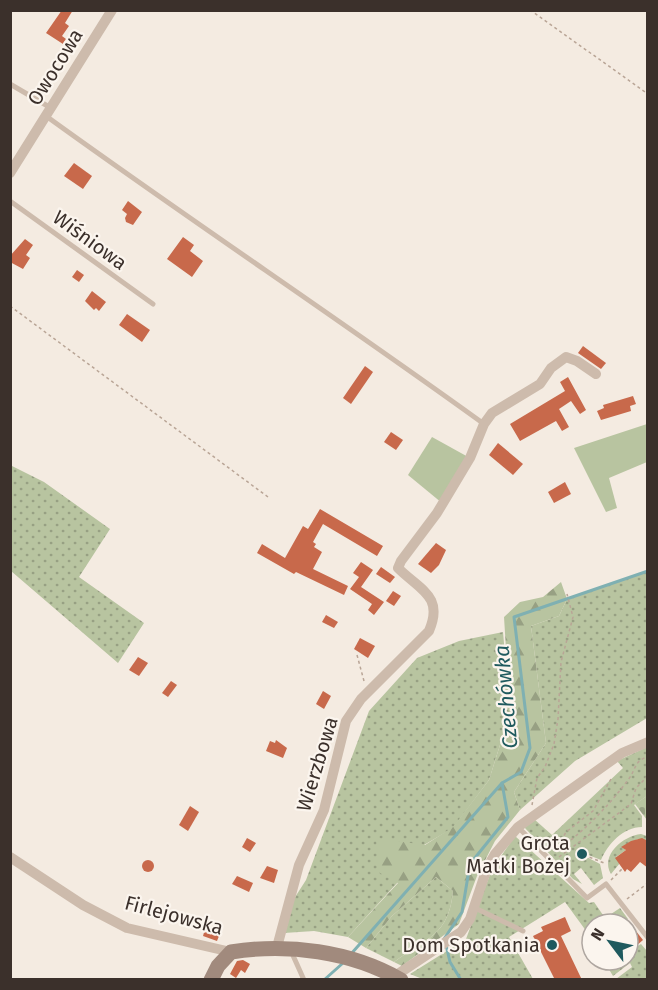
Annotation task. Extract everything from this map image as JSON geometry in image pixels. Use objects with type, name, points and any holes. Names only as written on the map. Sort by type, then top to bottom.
[{"type":"street","name":"Owocowa","points":[[10,173],[112,10]]},
{"type":"street","points":[[484,424],[492,413],[540,384],[550,368],[566,357],[597,374]]},
{"type":"street","name":"Wierzbowa","points":[[283,948],[299,865],[324,810],[346,721],[361,699],[429,631],[435,617],[435,605],[431,598],[398,568],[437,513],[470,458],[484,424]]},
{"type":"street","points":[[395,978],[446,942],[467,924],[487,868],[518,827],[622,753],[648,742]]},
{"type":"street","name":"Firlejowska","points":[[10,857],[49,883],[127,928],[231,952],[283,948],[336,956],[356,960],[395,978]]},
{"type":"street","points":[[211,980],[218,966],[231,952]]},
{"type":"lane","points":[[10,84],[164,202],[330,312],[484,424]]},
{"type":"lane","name":"Wiśniowa","points":[[10,201],[153,304]]},
{"type":"lane","points":[[518,827],[587,898],[606,884],[648,938]]},
{"type":"lane","points":[[473,907],[523,931]]},
{"type":"lane","points":[[283,948],[304,980]]},
{"type":"path","points":[[530,10],[648,94]]},
{"type":"path","points":[[10,306],[268,496]]},
{"type":"path","points":[[530,817],[537,778],[545,767],[554,744],[561,662],[573,617],[567,594]]},
{"type":"path","points":[[357,655],[365,687],[361,699]]},
{"type":"path","points":[[611,779],[593,811],[566,832],[560,843],[566,844],[607,808],[633,774],[635,765],[640,759],[648,757]]},
{"type":"path","points":[[554,865],[564,853],[631,804],[636,788],[648,776]]},
{"type":"path","points":[[584,855],[604,863]]},
{"type":"path","points":[[606,884],[622,869]]},
{"type":"path","points":[[621,903],[648,883]]},
{"type":"green space","points":[[647,424],[647,462],[609,478],[617,508],[606,512],[574,448]]},
{"type":"green space","points":[[432,437],[470,458],[442,503],[408,475]]},
{"type":"green space","points":[[10,465],[44,482],[110,529],[79,577],[144,623],[118,663],[11,571]]},
{"type":"green space","points":[[647,571],[647,718],[575,761],[520,810],[514,792],[546,743],[531,626],[559,616],[567,599]]},
{"type":"green space","points":[[561,582],[567,599],[559,616],[531,626],[546,743],[514,792],[520,810],[495,841],[477,876],[459,924],[402,966],[394,962],[426,941],[441,926],[451,906],[453,891],[436,877],[392,916],[366,948],[348,937],[398,883],[380,873],[376,838],[425,845],[453,827],[489,780],[510,713],[504,617],[520,602],[543,597]]},
{"type":"green space","points":[[503,632],[510,713],[489,780],[453,828],[424,845],[398,882],[348,937],[314,931],[284,933],[290,905],[306,880],[369,711],[417,658],[459,641]]},
{"type":"green space","points":[[647,747],[647,796],[634,805],[642,816],[642,827],[623,833],[608,848],[601,860],[586,854],[584,850],[579,853],[600,864],[603,878],[594,885],[581,868],[574,874],[582,884],[573,879],[524,827],[534,819],[552,835],[623,768],[617,761]]},
{"type":"green space","points":[[647,796],[647,820],[635,804]]},
{"type":"green space","points":[[641,834],[647,836],[647,841],[638,839],[622,847],[626,850],[616,857],[620,863],[611,874],[608,867],[609,860],[615,848],[627,838]]},
{"type":"green space","points":[[515,836],[589,903],[594,902],[601,912],[580,912],[580,923],[565,902],[509,937],[533,979],[425,980],[410,974],[466,939],[492,869]]},
{"type":"green space","points":[[436,877],[453,891],[447,917],[434,934],[394,962],[366,948],[392,916]]},
{"type":"green space","points":[[640,945],[647,951],[647,979],[616,979],[625,972],[640,972]]},
{"type":"building","points":[[62,10],[73,10],[65,23],[69,26],[62,36],[66,39],[63,44],[46,33]]},
{"type":"building","points":[[74,163],[92,176],[83,189],[64,176]]},
{"type":"building","points":[[128,201],[142,212],[133,225],[126,222],[127,214],[122,210]]},
{"type":"building","points":[[183,237],[194,245],[190,251],[203,261],[192,277],[167,259]]},
{"type":"building","points":[[25,239],[33,245],[26,255],[30,258],[23,269],[10,262],[10,256]]},
{"type":"building","points":[[77,270],[84,275],[79,282],[72,277]]},
{"type":"building","points":[[92,291],[106,302],[99,311],[96,308],[94,310],[85,301]]},
{"type":"building","points":[[127,314],[150,330],[142,342],[119,325]]},
{"type":"building","points":[[583,346],[606,363],[601,369],[578,353]]},
{"type":"building","points":[[365,366],[373,372],[351,404],[343,398]]},
{"type":"building","points":[[568,377],[586,410],[580,414],[571,401],[559,409],[569,427],[562,431],[556,421],[520,441],[510,424],[565,391],[560,382]]},
{"type":"building","points":[[633,396],[636,404],[630,406],[631,411],[601,420],[597,411],[604,408],[603,405]]},
{"type":"building","points":[[391,432],[403,440],[396,450],[384,442]]},
{"type":"building","points":[[498,443],[523,464],[513,475],[489,455]]},
{"type":"building","points":[[565,482],[571,494],[554,503],[548,492]]},
{"type":"building","points":[[320,509],[383,546],[377,556],[323,524],[313,542],[316,544],[314,547],[322,552],[313,569],[348,586],[344,595],[296,572],[294,574],[257,553],[262,544],[285,558],[303,526],[308,529]]},
{"type":"building","points":[[436,543],[446,550],[439,565],[431,573],[418,564]]},
{"type":"building","points":[[361,562],[373,570],[361,587],[384,602],[374,615],[368,610],[372,604],[350,589],[359,577],[353,573]]},
{"type":"building","points":[[381,567],[395,577],[390,583],[376,574]]},
{"type":"building","points":[[393,591],[401,596],[394,606],[386,601]]},
{"type":"building","points":[[326,615],[338,622],[334,628],[322,622]]},
{"type":"building","points":[[360,638],[375,646],[368,658],[354,649]]},
{"type":"building","points":[[138,657],[148,663],[139,676],[129,670]]},
{"type":"building","points":[[171,681],[177,685],[168,697],[162,693]]},
{"type":"building","points":[[323,691],[331,696],[324,709],[316,704]]},
{"type":"building","points":[[276,740],[287,748],[283,758],[266,751],[270,741],[275,743]]},
{"type":"building","points":[[190,806],[199,812],[188,831],[179,825]]},
{"type":"building","points":[[247,838],[256,843],[250,852],[242,847]]},
{"type":"building","points":[[642,838],[648,841],[648,868],[640,862],[631,872],[627,869],[625,872],[615,858],[626,850],[621,847]]},
{"type":"building","points":[[150,860],[153,861],[153,871],[146,872],[143,871],[142,864],[143,861]]},
{"type":"building","points":[[267,866],[278,870],[274,883],[260,878]]},
{"type":"building","points":[[237,876],[253,883],[249,892],[232,884]]},
{"type":"building","name":"Dom Spotkania","points":[[565,917],[571,931],[561,936],[582,980],[555,980],[533,936],[543,931],[541,927]]},
{"type":"building","points":[[205,929],[219,936],[217,941],[203,936]]},
{"type":"building","points":[[243,960],[250,964],[245,973],[241,970],[236,978],[230,974],[237,961]]},
{"type":"waterway","name":"Czechówka","points":[[351,954],[502,783],[521,772],[530,748],[514,617],[648,571]]},
{"type":"waterway","points":[[444,939],[462,912],[470,864],[508,817],[502,783]]},
{"type":"waterway","points":[[446,945],[450,962],[461,980]]},
{"type":"waterway","name":"Czechówka","points":[[324,980],[343,963]]},
{"type":"place","name":"Grota Matki Bożej","points":[[582,854]]},
{"type":"place","name":"Dom Spotkania","points":[[552,945]]}]
